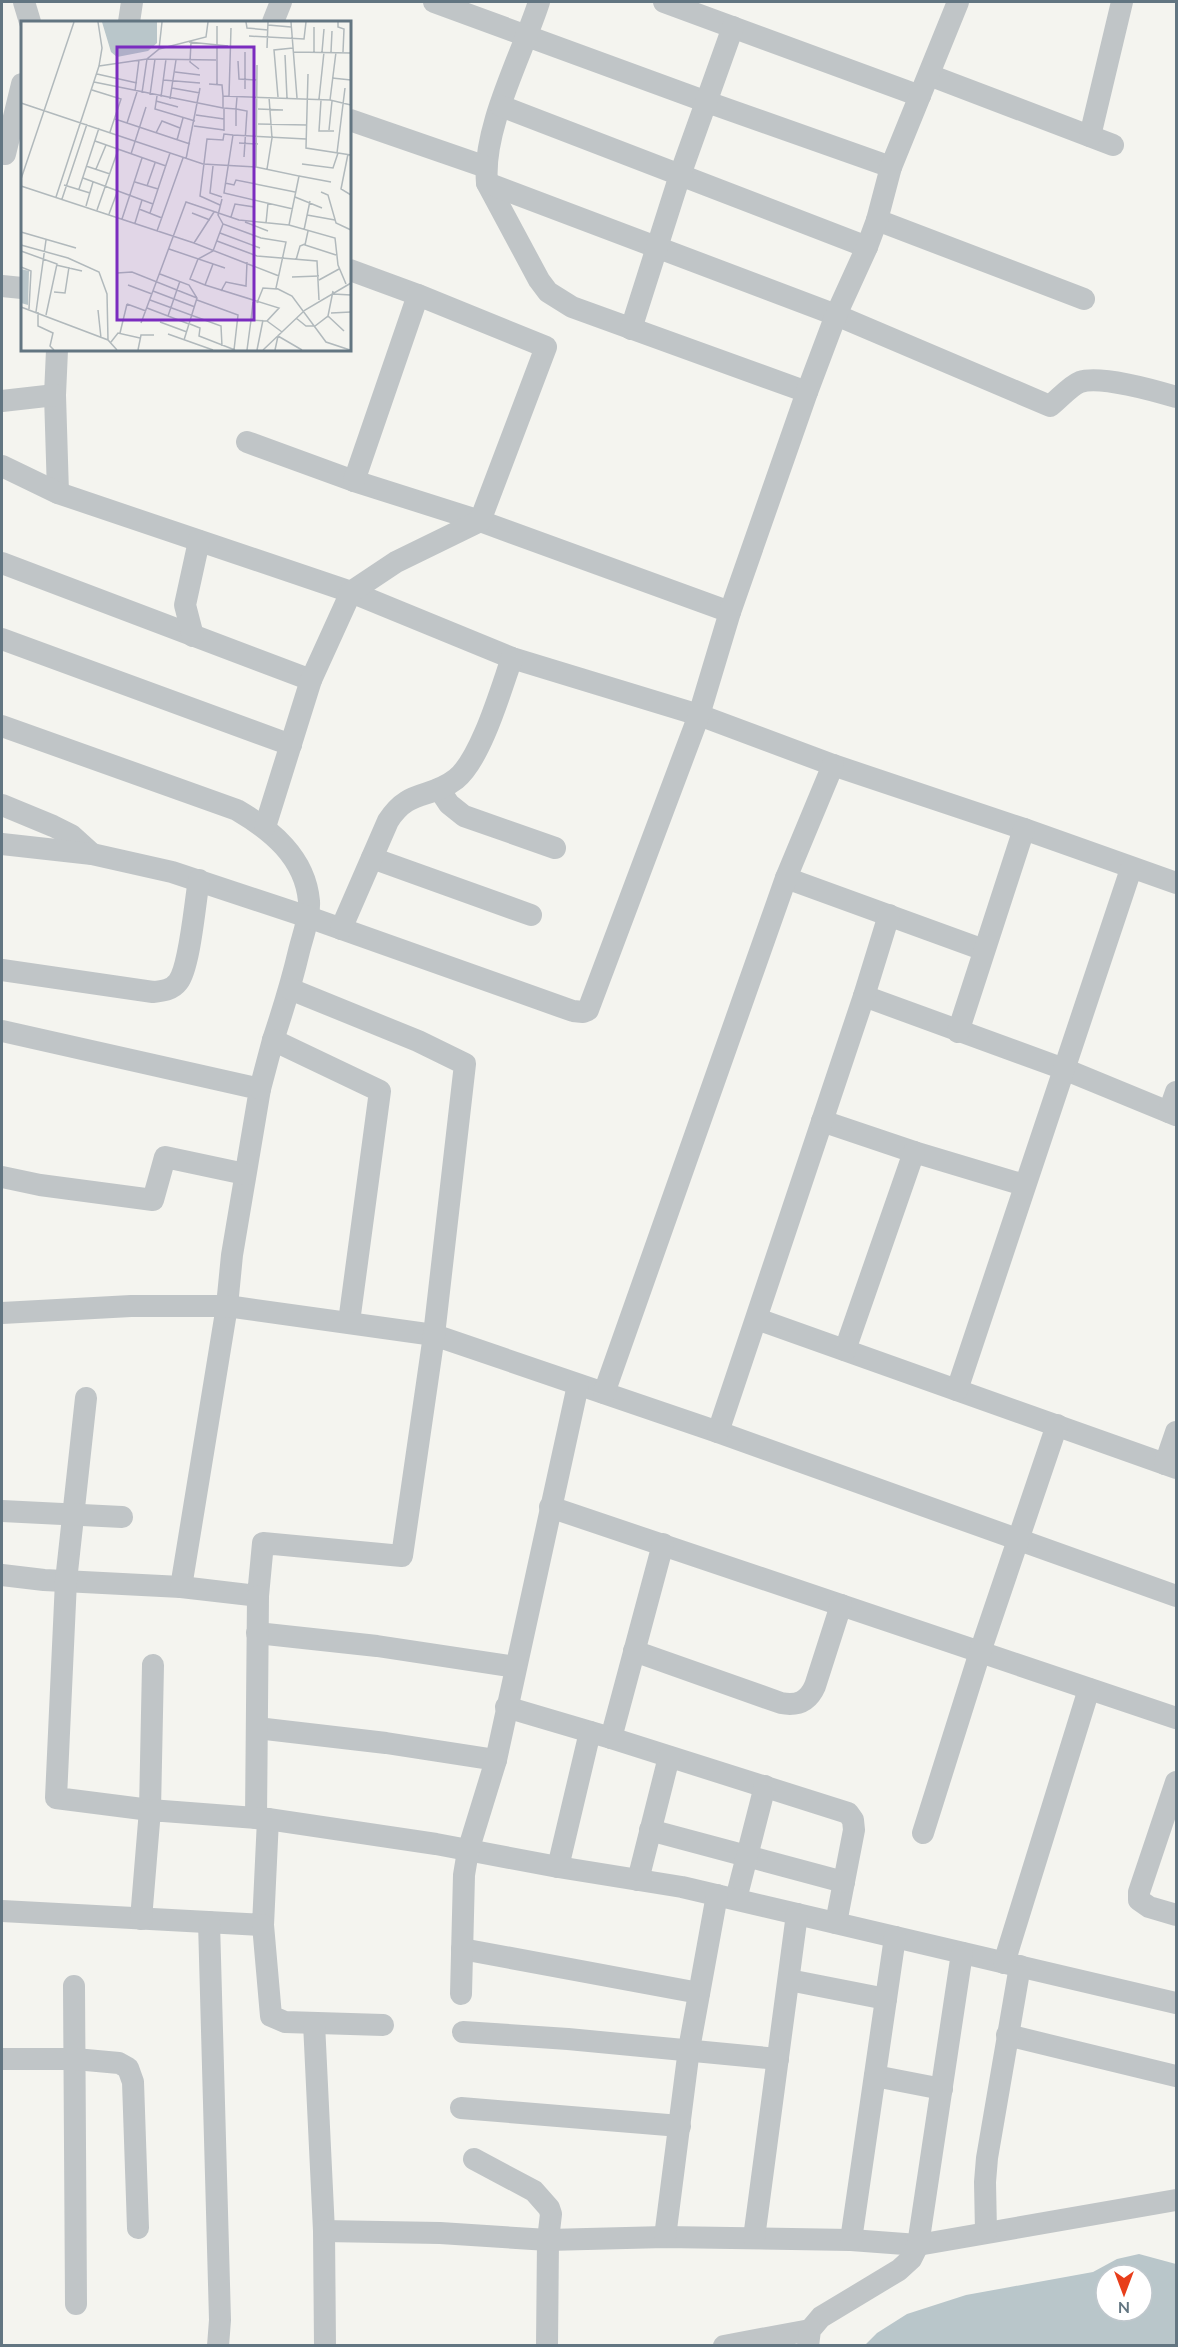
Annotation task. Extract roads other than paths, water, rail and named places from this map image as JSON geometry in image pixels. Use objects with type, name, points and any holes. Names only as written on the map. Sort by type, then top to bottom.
[{"type":"street","points":[[129,21],[132,2]]},
{"type":"street","points":[[273,21],[281,2]]},
{"type":"street","points":[[434,2],[707,102],[891,166]]},
{"type":"street","points":[[539,2],[491,138],[487,175],[530,263],[548,292],[572,307],[807,392]]},
{"type":"street","points":[[664,2],[920,96]]},
{"type":"street","points":[[2,844],[92,854],[130,861],[198,880],[573,1011],[588,1010],[699,715],[730,612],[807,392],[836,315],[867,247],[877,220],[891,166],[958,2]]},
{"type":"street","points":[[1090,136],[1122,2]]},
{"type":"street","points":[[631,329],[655,247],[733,27]]},
{"type":"street","points":[[929,75],[1113,144]]},
{"type":"street","points":[[10,156],[21,90]]},
{"type":"street","points":[[501,106],[867,247]]},
{"type":"street","points":[[351,120],[487,175],[655,247],[836,315],[1050,406],[1080,382],[1107,382],[1146,388],[1176,397]]},
{"type":"street","points":[[877,220],[1084,300]]},
{"type":"street","points":[[265,827],[311,680],[351,592],[396,562],[480,521],[546,347],[351,270]]},
{"type":"street","points":[[2,286],[21,288]]},
{"type":"street","points":[[354,481],[418,295]]},
{"type":"street","points":[[57,351],[55,395],[58,493]]},
{"type":"street","points":[[2,400],[55,395]]},
{"type":"street","points":[[247,442],[354,481],[480,521],[730,612]]},
{"type":"street","points":[[2,466],[58,493],[351,592],[512,658],[699,715],[833,765],[1176,883]]},
{"type":"street","points":[[193,636],[185,605],[198,541]]},
{"type":"street","points":[[2,563],[311,680]]},
{"type":"street","points":[[2,639],[291,745]]},
{"type":"street","points":[[341,929],[388,821],[396,808],[404,801],[439,789],[457,778],[475,755],[512,658]]},
{"type":"street","points":[[2,726],[237,810],[265,827],[292,856],[308,894],[308,917],[290,989],[260,1089],[181,1587]]},
{"type":"street","points":[[604,1393],[786,878],[833,765]]},
{"type":"street","points":[[439,789],[449,804],[464,816],[555,848]]},
{"type":"street","points":[[2,805],[62,831],[92,854]]},
{"type":"street","points":[[958,1032],[1024,829]]},
{"type":"street","points":[[372,858],[531,915]]},
{"type":"street","points":[[957,1390],[1131,869]]},
{"type":"street","points":[[786,878],[984,950]]},
{"type":"street","points":[[2,970],[153,992],[164,991],[180,980],[185,966],[198,880]]},
{"type":"street","points":[[718,1432],[889,915]]},
{"type":"street","points":[[290,989],[418,1041],[465,1064],[434,1335],[402,1556],[263,1543],[258,1596],[257,1728],[262,1819],[263,1925],[271,2016],[285,2022],[383,2025]]},
{"type":"street","points":[[864,996],[958,1032],[1174,1106]]},
{"type":"street","points":[[2,1031],[260,1089]]},
{"type":"street","points":[[273,1040],[380,1091],[349,1322]]},
{"type":"street","points":[[822,1121],[1024,1185]]},
{"type":"street","points":[[845,1350],[914,1152]]},
{"type":"street","points":[[2,1177],[40,1185],[153,1200],[165,1157],[245,1174]]},
{"type":"street","points":[[2,1313],[131,1306],[227,1306],[434,1335],[718,1432],[1176,1596]]},
{"type":"street","points":[[757,1319],[1171,1466],[1176,1432]]},
{"type":"street","points":[[461,1994],[464,1875],[468,1851],[496,1760],[578,1385]]},
{"type":"street","points":[[86,1398],[66,1581],[56,1798],[150,1810],[262,1819],[436,1844],[638,1880],[726,1897],[1176,2003]]},
{"type":"street","points":[[923,1833],[980,1652],[1058,1425]]},
{"type":"street","points":[[550,1508],[663,1544],[1176,1718]]},
{"type":"street","points":[[2,1511],[122,1517]]},
{"type":"street","points":[[558,1867],[601,1735],[634,1651],[663,1544]]},
{"type":"street","points":[[2,1575],[181,1587],[258,1596]]},
{"type":"street","points":[[634,1651],[792,1705],[810,1696],[815,1686],[841,1605]]},
{"type":"street","points":[[257,1633],[377,1646],[515,1668]]},
{"type":"street","points":[[141,1919],[150,1810],[153,1665]]},
{"type":"street","points":[[986,2232],[987,2158],[1007,2035],[1012,1964],[1089,1689]]},
{"type":"street","points":[[506,1707],[848,1813],[853,1820],[854,1830],[836,1923]]},
{"type":"street","points":[[257,1728],[386,1743],[496,1760]]},
{"type":"street","points":[[638,1880],[669,1757]]},
{"type":"street","points":[[1176,1782],[1139,1892],[1139,1900],[1149,1907],[1176,1915]]},
{"type":"street","points":[[665,2237],[689,2049],[699,1993],[726,1897],[747,1857],[765,1786]]},
{"type":"street","points":[[650,1830],[844,1882]]},
{"type":"street","points":[[2,1911],[263,1925]]},
{"type":"street","points":[[754,2238],[798,1914]]},
{"type":"street","points":[[209,1922],[220,2320],[218,2346]]},
{"type":"street","points":[[851,2240],[895,1937]]},
{"type":"street","points":[[462,1948],[699,1993]]},
{"type":"street","points":[[724,2346],[809,2338],[821,2317],[899,2270],[911,2259],[918,2245],[962,1953]]},
{"type":"street","points":[[789,1980],[886,1999]]},
{"type":"street","points":[[74,1986],[76,2304]]},
{"type":"street","points":[[314,2023],[324,2231],[325,2346]]},
{"type":"street","points":[[463,2032],[689,2049],[778,2059]]},
{"type":"street","points":[[1007,2035],[1176,2076]]},
{"type":"street","points":[[2,2059],[75,2059],[119,2063],[128,2068],[133,2082],[138,2228]]},
{"type":"street","points":[[875,2076],[942,2089]]},
{"type":"street","points":[[461,2108],[680,2126]]},
{"type":"street","points":[[474,2159],[534,2191],[549,2208],[551,2214],[548,2240],[547,2346]]},
{"type":"street","points":[[324,2231],[440,2233],[548,2240],[665,2237],[754,2238],[851,2240],[918,2245],[1176,2200]]}]
